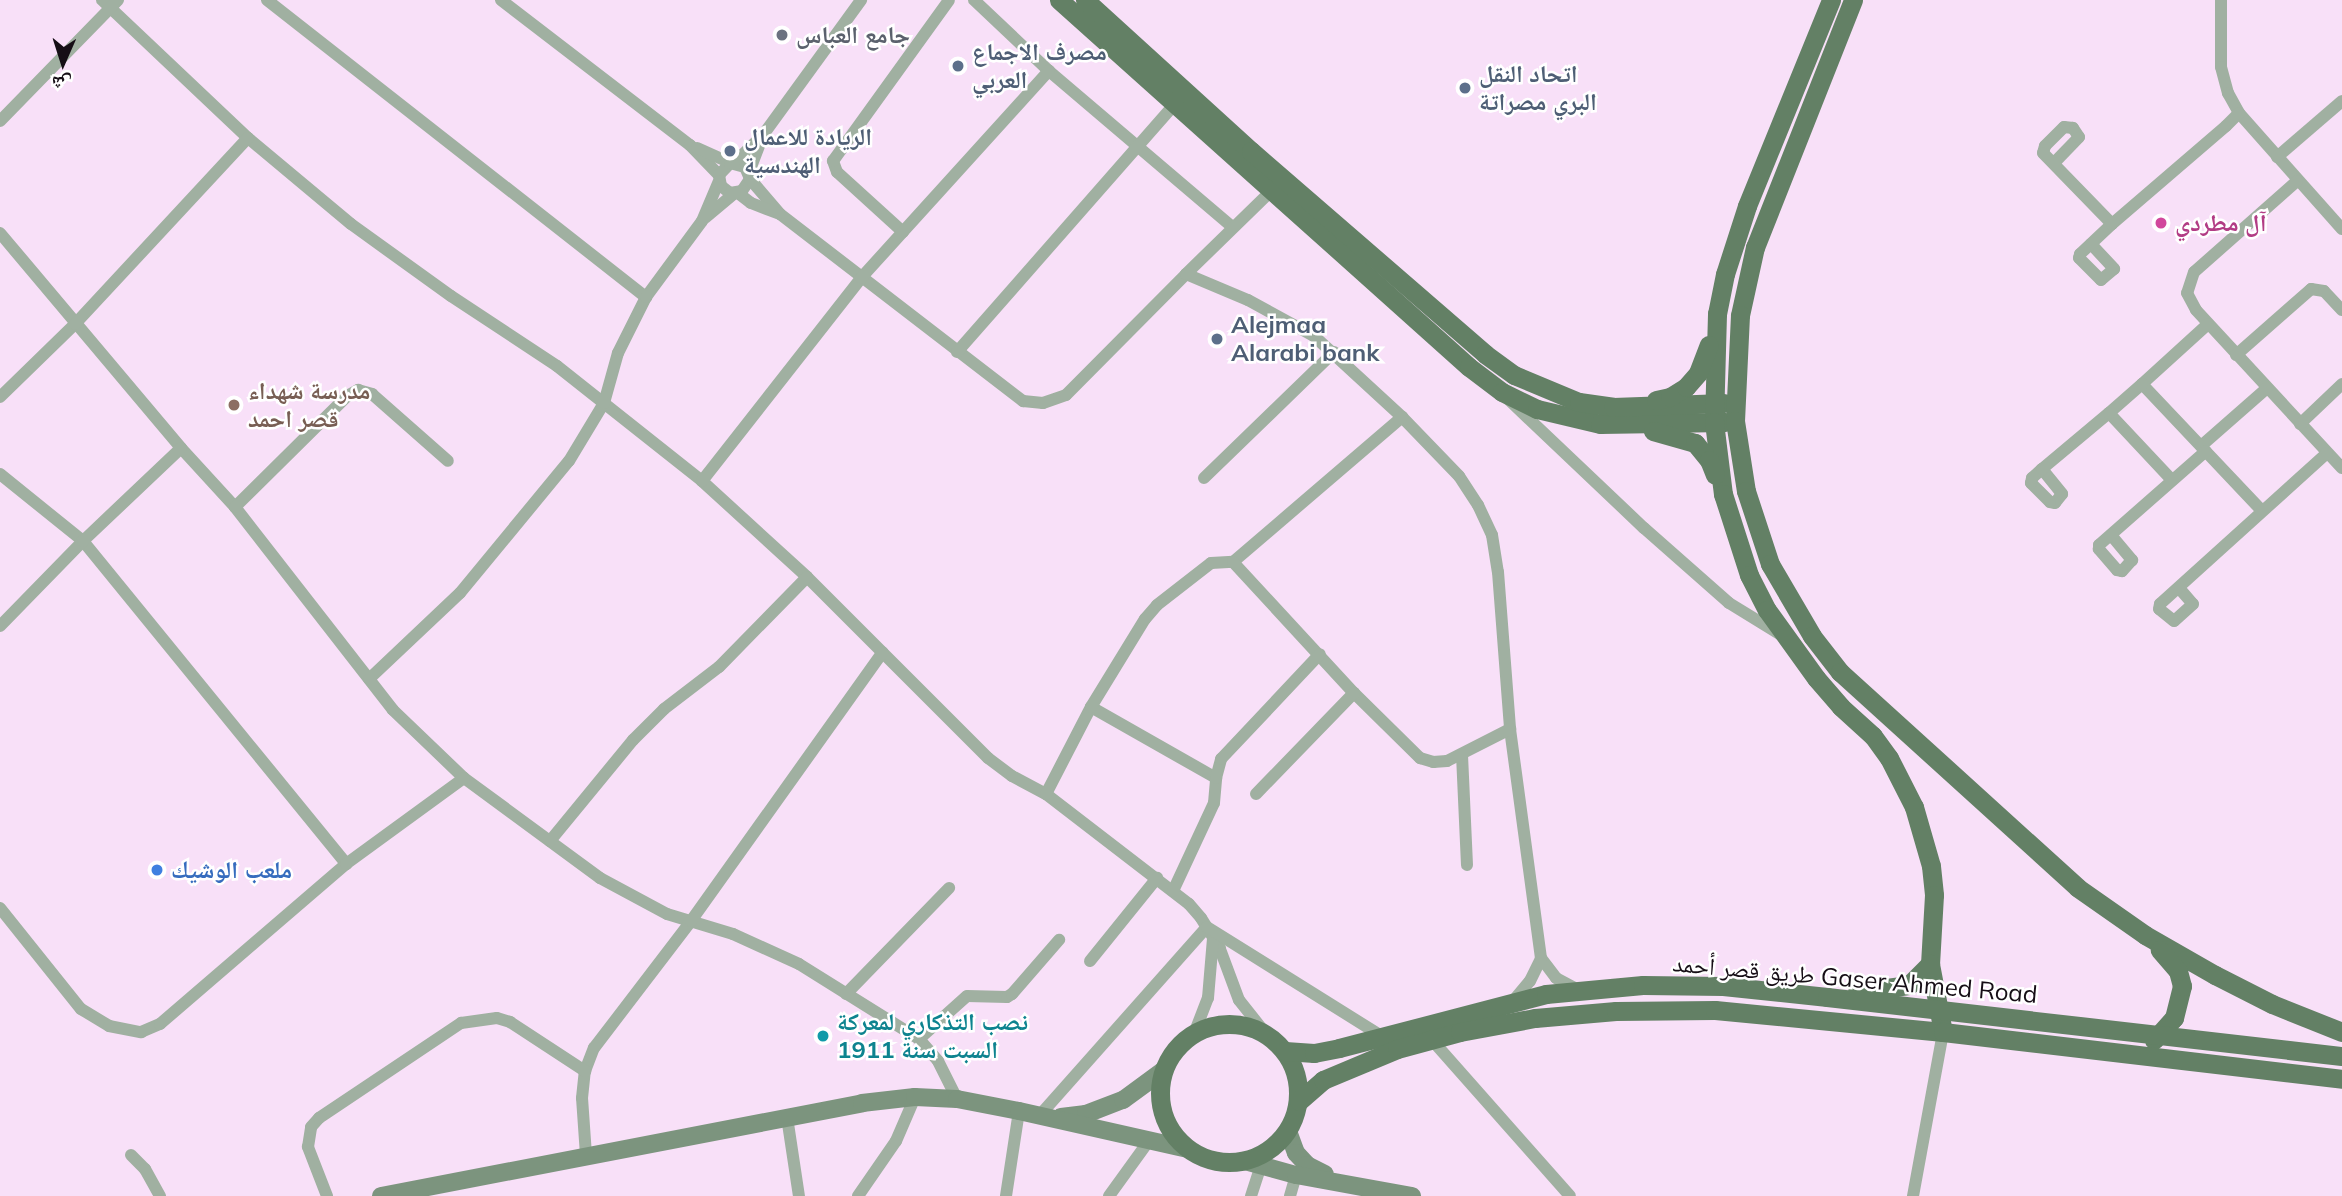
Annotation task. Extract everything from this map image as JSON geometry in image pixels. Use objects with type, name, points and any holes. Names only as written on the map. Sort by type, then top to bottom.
[{"type":"main road","points":[[1059,0],[1469,367],[1502,392],[1537,410],[1600,424],[1662,432],[1695,443],[1709,460],[1723,494],[1749,575],[1784,636],[1841,707],[1873,736],[1889,758],[1914,807],[1926,844],[1934,894],[1930,964],[1943,1032]]},
{"type":"main road","points":[[1085,0],[1165,75],[1485,354],[1514,375],[1578,402],[1613,407],[1713,413]]},
{"type":"main road","points":[[1613,407],[1670,397],[1686,387],[1706,357],[1738,230],[1830,0]]},
{"type":"main road","points":[[1853,0],[1755,247],[1740,315],[1735,412],[1746,491],[1770,564],[1812,636],[1840,672],[2078,888],[2145,935],[2272,1004],[2342,1032]]},
{"type":"main road","points":[[1717,314],[1713,413],[1723,494]]},
{"type":"main road","points":[[1600,424],[1735,412]]},
{"type":"main road","points":[[2128,1053],[2162,1034],[2174,1018],[2182,986],[2178,971],[2145,935]]},
{"type":"main road","points":[[1827,997],[1909,985],[1930,964]]},
{"type":"main road","name":"طريق قصر أحمد Gaser Ahmed Road","points":[[1285,1051],[1314,1053],[1513,1001],[1579,990],[1643,985],[1723,986],[2342,1056]]},
{"type":"main road","name":"طريق قصر أحمد Gaser Ahmed Road","points":[[1298,1101],[1322,1080],[1347,1068],[1432,1040],[1535,1018],[1616,1011],[1716,1010],[1943,1032],[2342,1079]]},
{"type":"main road","points":[[1045,1117],[1072,1117],[1104,1109],[1123,1100],[1164,1070],[1176,1049],[1194,1034],[1212,1026],[1230,1024],[1249,1027],[1266,1034],[1285,1051],[1298,1083],[1298,1101],[1288,1131],[1253,1163]]},
{"type":"main road","points":[[1164,1070],[1161,1105],[1171,1129],[1188,1149]]},
{"type":"main road","points":[[386,1195],[787,1117],[915,1097],[957,1099],[1019,1111],[1188,1149],[1215,1161],[1253,1163],[1296,1175],[1338,1180],[1412,1196]]},
{"type":"main road","points":[[1288,1131],[1296,1153],[1307,1165],[1338,1180]]},
{"type":"street","points":[[267,0],[646,297]]},
{"type":"street","points":[[501,0],[690,145],[719,178],[725,190],[780,214]]},
{"type":"street","points":[[702,221],[719,178],[763,135],[861,0]]},
{"type":"street","points":[[903,232],[837,173],[833,161],[949,0]]},
{"type":"street","points":[[974,0],[1049,71],[1232,226]]},
{"type":"street","points":[[2221,0],[2221,67],[2228,93],[2239,113],[2297,181],[2341,227]]},
{"type":"street","points":[[0,121],[110,3],[248,138],[351,224],[451,296],[557,366],[702,481],[807,577],[988,758],[1012,776],[1046,794],[1189,904],[1210,932],[1239,1000],[1266,1034]]},
{"type":"street","points":[[702,481],[861,278],[1049,71]]},
{"type":"street","points":[[2277,157],[2342,101]]},
{"type":"street","points":[[957,352],[1175,104]]},
{"type":"street","points":[[2091,244],[2239,113]]},
{"type":"street","points":[[369,679],[478,573],[569,461],[604,403],[618,353],[646,297],[702,221],[746,188],[763,135]]},
{"type":"street","points":[[0,397],[75,324],[248,138]]},
{"type":"street","points":[[690,145],[732,163],[749,175],[780,214],[861,278],[1023,401],[1043,403],[1060,399],[1232,226],[1272,190]]},
{"type":"street","points":[[2054,163],[2112,224]]},
{"type":"street","points":[[2297,181],[2194,272],[2187,293],[2208,324],[2342,468]]},
{"type":"street","points":[[0,233],[181,448],[236,507],[393,710],[464,778],[611,884],[667,914],[760,945],[799,964],[919,1040],[937,1061],[957,1099]]},
{"type":"street","points":[[1186,274],[1285,318],[1314,335],[1402,417],[1459,476],[1478,505],[1492,535],[1498,572],[1510,729],[1541,958],[1556,978],[1579,990]]},
{"type":"street","points":[[2236,355],[2311,289],[2324,291],[2342,310]]},
{"type":"street","points":[[2042,469],[2208,324]]},
{"type":"street","points":[[1204,478],[1334,352]]},
{"type":"street","points":[[2142,384],[2261,510]]},
{"type":"street","points":[[2300,424],[2342,384]]},
{"type":"street","points":[[2110,535],[2172,480],[2267,388]]},
{"type":"street","points":[[236,507],[347,396],[358,390],[372,394],[448,461]]},
{"type":"street","points":[[1502,392],[1541,433],[1729,603],[1784,636]]},
{"type":"street","points":[[2109,413],[2172,480]]},
{"type":"street","points":[[1046,794],[1091,707],[1137,631],[1157,605],[1202,567],[1211,563],[1233,562],[1402,417]]},
{"type":"street","points":[[0,626],[83,541],[181,448]]},
{"type":"street","points":[[2179,588],[2261,510],[2327,453]]},
{"type":"street","points":[[0,474],[83,541],[346,864]]},
{"type":"street","points":[[1233,562],[1354,693],[1420,758],[1433,762],[1462,755],[1510,729]]},
{"type":"street","points":[[550,841],[657,716],[719,667],[807,577]]},
{"type":"street","points":[[586,1155],[582,1108],[585,1071],[601,1037],[691,921],[883,652]]},
{"type":"street","points":[[1173,891],[1214,803],[1221,760],[1320,654]]},
{"type":"street","points":[[1256,794],[1354,693]]},
{"type":"street","points":[[1091,707],[1216,778]]},
{"type":"street","points":[[1462,755],[1466,865]]},
{"type":"street","points":[[0,908],[81,1009],[109,1026],[141,1032],[160,1024],[346,864],[464,778]]},
{"type":"street","points":[[1090,961],[1157,878]]},
{"type":"street","points":[[846,995],[950,888]]},
{"type":"street","points":[[1194,1034],[1211,979],[1210,932]]},
{"type":"street","points":[[1210,932],[1380,1035]]},
{"type":"street","points":[[1045,1117],[1210,932]]},
{"type":"street","points":[[919,1040],[967,996],[1007,997],[1012,994],[1059,940]]},
{"type":"street","points":[[1513,1001],[1531,981],[1541,958]]},
{"type":"street","points":[[327,1196],[308,1147],[311,1127],[319,1118],[461,1023],[497,1017],[510,1022],[585,1071]]},
{"type":"street","points":[[1913,1196],[1943,1032]]},
{"type":"street","points":[[1432,1040],[1570,1196]]},
{"type":"street","points":[[858,1196],[896,1141],[915,1097]]},
{"type":"street","points":[[1006,1196],[1019,1111]]},
{"type":"street","points":[[787,1117],[799,1196]]},
{"type":"street","points":[[1109,1196],[1148,1142]]},
{"type":"street","points":[[131,1155],[145,1169],[160,1196]]},
{"type":"street","points":[[1251,1196],[1253,1163]]},
{"type":"street","points":[[1290,1196],[1296,1175]]},
{"type":"place","name":"جامع العباس","points":[[782,35]]},
{"type":"place","name":"مصرف الاجماع العربي","points":[[958,66]]},
{"type":"place","name":"اتحاد النقل البري مصراتة","points":[[1465,88]]},
{"type":"place","name":"الريادة للاعمال الهندسية","points":[[730,151]]},
{"type":"place","name":"آل مطردي","points":[[2161,223]]},
{"type":"place","name":"Alejmaa Alarabi bank","points":[[1217,339]]},
{"type":"place","name":"مدرسة شهداء قصر احمد","points":[[234,405]]},
{"type":"place","name":"ملعب الوشيك","points":[[157,870]]},
{"type":"place","name":"نصب التذكاري لمعركة السبت سنة 1911","points":[[823,1036]]}]
